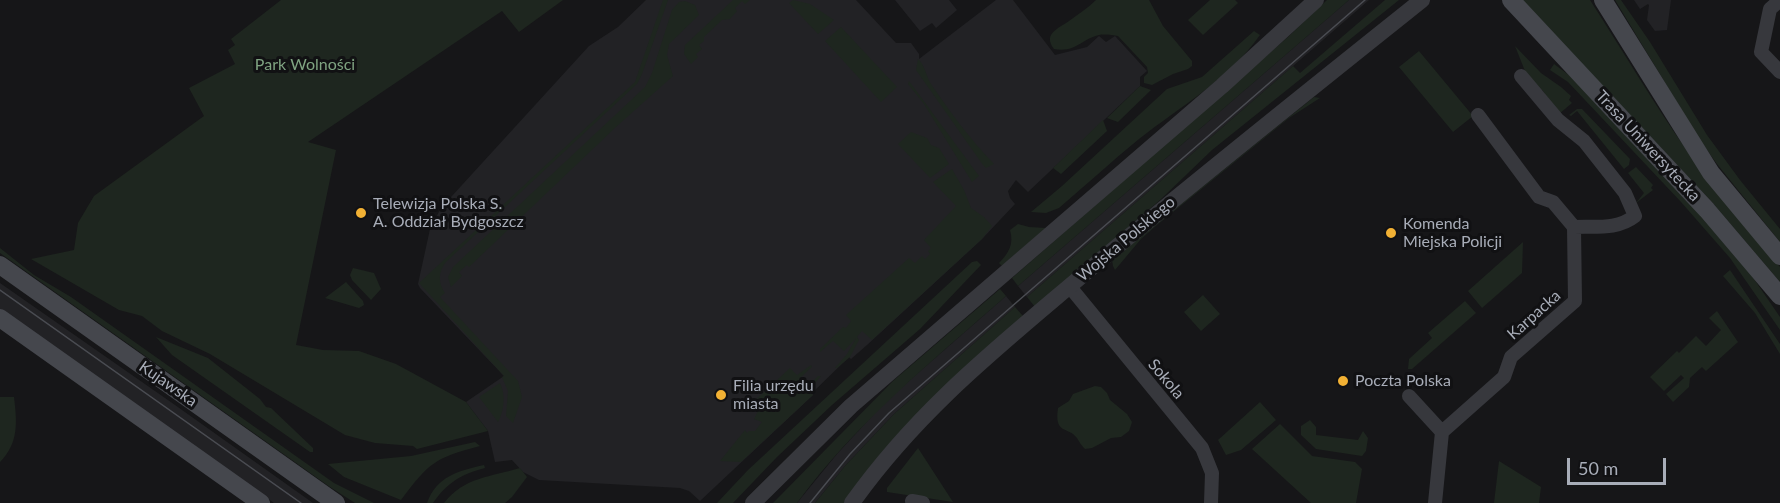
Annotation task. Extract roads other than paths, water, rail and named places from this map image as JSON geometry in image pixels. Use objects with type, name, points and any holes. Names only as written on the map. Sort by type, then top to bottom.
[{"type":"main road","name":"Trasa Uniwersytecka","points":[[1511,0],[1707,210],[1780,296]]},
{"type":"main road","name":"Trasa Uniwersytecka","points":[[1603,0],[1711,173],[1780,255]]},
{"type":"main road","name":"Kujawska","points":[[0,266],[336,503]]},
{"type":"main road","points":[[0,318],[261,503]]},
{"type":"street","points":[[753,503],[851,406],[1204,102],[1316,0]]},
{"type":"street","name":"Wojska Polskiego","points":[[852,503],[895,447],[934,405],[982,361],[1175,198],[1422,0]]},
{"type":"street","points":[[1780,0],[1770,9],[1761,52],[1780,72]]},
{"type":"street","points":[[1478,115],[1539,197],[1553,202],[1574,227],[1614,227],[1626,224],[1635,216],[1625,193],[1584,141],[1558,120],[1521,76]]},
{"type":"street","name":"Karpacka","points":[[1442,432],[1504,377],[1511,357],[1575,301],[1574,227]]},
{"type":"street","name":"Sokola","points":[[1070,287],[1202,448],[1212,473],[1211,503]]},
{"type":"street","points":[[1409,396],[1442,432],[1435,503]]},
{"type":"tram line","points":[[810,503],[850,454],[889,413],[1365,0]]},
{"type":"tram line","points":[[0,290],[301,503]]},
{"type":"place","name":"Telewizja Polska S. A. Oddział Bydgoszcz","points":[[361,213]]},
{"type":"place","name":"Komenda Miejska Policji","points":[[1391,233]]},
{"type":"place","name":"Poczta Polska","points":[[1343,381]]},
{"type":"place","name":"Filia urzędu miasta","points":[[721,395]]},
{"type":"park label","name":"Park Wolności","points":[[305,65]]}]
